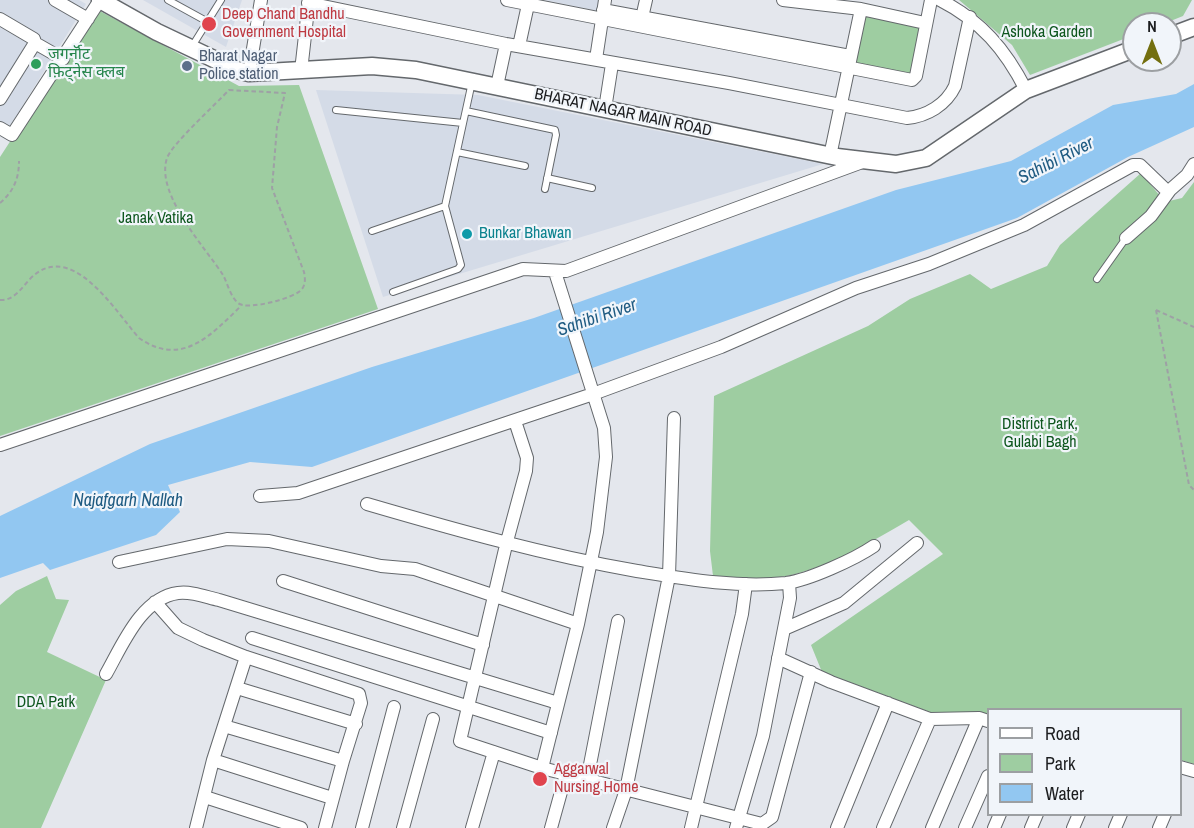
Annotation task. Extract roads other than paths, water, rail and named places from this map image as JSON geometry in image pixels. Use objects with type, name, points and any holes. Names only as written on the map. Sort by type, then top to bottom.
[{"type":"street","points":[[55,0],[88,19]]},
{"type":"street","points":[[0,128],[12,135],[100,0]]},
{"type":"street","name":"BHARAT NAGAR MAIN ROAD","points":[[100,0],[190,48],[237,70],[249,73],[301,71],[333,66],[372,66],[416,70],[830,156],[896,164],[926,158],[1026,90],[1122,54]]},
{"type":"street","points":[[249,73],[261,0]]},
{"type":"street","points":[[507,0],[604,10],[642,21],[849,61],[914,79],[931,0]]},
{"type":"street","points":[[642,21],[646,0]]},
{"type":"street","points":[[783,0],[861,9],[925,23]]},
{"type":"street","points":[[940,0],[970,17],[1008,56],[1026,90]]},
{"type":"street","points":[[301,71],[309,2],[612,64],[907,118],[921,117],[951,95],[956,86],[970,17]]},
{"type":"street","points":[[519,46],[528,2]]},
{"type":"street","points":[[830,156],[861,9]]},
{"type":"street","points":[[596,59],[604,10]]},
{"type":"street","points":[[0,19],[63,59]]},
{"type":"street","points":[[1,93],[35,43]]},
{"type":"street","points":[[497,86],[506,44]]},
{"type":"street","points":[[605,109],[612,64]]},
{"type":"street","points":[[0,445],[523,269],[566,271],[867,161]]},
{"type":"street","points":[[1126,238],[1151,216],[1168,190],[1187,175],[1194,164]]},
{"type":"street","points":[[260,496],[298,493],[515,421],[721,347],[856,288],[929,264],[1024,225],[1133,165],[1140,165],[1168,190]]},
{"type":"street","points":[[542,768],[578,624],[597,531],[606,457],[604,428],[561,298],[555,272]]},
{"type":"street","points":[[613,828],[626,790],[669,576],[674,418]]},
{"type":"street","points":[[515,421],[526,458],[526,471],[506,544],[460,741],[542,768],[696,808],[737,823],[762,824],[772,817],[811,672]]},
{"type":"street","points":[[367,504],[506,544],[589,562],[669,576],[746,584],[789,583],[857,558],[874,546]]},
{"type":"street","points":[[119,562],[227,539],[246,539],[301,547],[381,566],[415,569],[578,624]]},
{"type":"street","points":[[784,629],[844,603],[917,543]]},
{"type":"street","points":[[283,581],[483,645]]},
{"type":"street","points":[[737,823],[763,736],[790,598],[789,583]]},
{"type":"street","points":[[691,828],[742,614],[746,584]]},
{"type":"street","points":[[106,674],[134,625],[155,602],[178,592],[202,596],[558,703]]},
{"type":"street","points":[[155,602],[178,628],[246,657],[359,694],[361,703],[356,724],[343,760],[325,828]]},
{"type":"street","points":[[587,780],[618,621]]},
{"type":"street","points":[[252,638],[551,734]]},
{"type":"street","points":[[196,828],[213,760],[246,657]]},
{"type":"street","points":[[778,658],[930,719],[984,719],[932,828]]},
{"type":"street","points":[[237,688],[356,724]]},
{"type":"street","points":[[837,828],[888,703]]},
{"type":"street","points":[[362,828],[394,707]]},
{"type":"street","points":[[403,828],[433,718]]},
{"type":"street","points":[[883,828],[930,719]]},
{"type":"street","points":[[225,726],[343,760]]},
{"type":"street","points":[[472,828],[494,752]]},
{"type":"street","points":[[213,760],[332,798]]},
{"type":"street","points":[[551,828],[566,774]]},
{"type":"street","points":[[965,828],[987,778]]},
{"type":"street","points":[[205,797],[301,828]]},
{"type":"lane","points":[[168,0],[208,22]]},
{"type":"lane","points":[[190,48],[221,0]]},
{"type":"lane","points":[[393,292],[460,268],[461,262],[445,206],[472,82]]},
{"type":"lane","points":[[336,110],[463,123]]},
{"type":"lane","points":[[466,111],[555,130],[556,135],[545,189]]},
{"type":"lane","points":[[457,152],[525,166]]},
{"type":"lane","points":[[547,178],[592,188]]},
{"type":"lane","points":[[372,231],[445,206]]},
{"type":"lane","points":[[1097,279],[1126,238]]},
{"type":"water","name":"Najafgarh Nallah","points":[[1194,84],[1194,127],[1128,157],[1017,218],[312,467],[250,462],[168,485],[180,512],[156,535],[50,570],[43,563],[0,578],[0,516],[150,444],[372,367],[534,318],[896,190],[1011,161],[1113,105],[1176,94]]},
{"type":"place","name":"Deep Chand Bandhu Government Hospital","points":[[209,24]]},
{"type":"place","name":"जगर्नॉट फ़िट्नेस क्लब","points":[[36,64]]},
{"type":"place","name":"Bharat Nagar Police station","points":[[187,66]]},
{"type":"place","name":"Bunkar Bhawan","points":[[467,234]]},
{"type":"place","name":"Aggarwal Nursing Home","points":[[540,779]]},
{"type":"park label","name":"Ashoka Garden","points":[[1047,33]]},
{"type":"park label","name":"Janak Vatika","points":[[156,219]]},
{"type":"park label","name":"District Park, Gulabi Bagh","points":[[1040,434]]},
{"type":"park label","name":"DDA Park","points":[[46,703]]},
{"type":"water label","name":"Sahibi River","points":[[1056,161]]},
{"type":"water label","name":"Sahibi River","points":[[597,318]]}]
